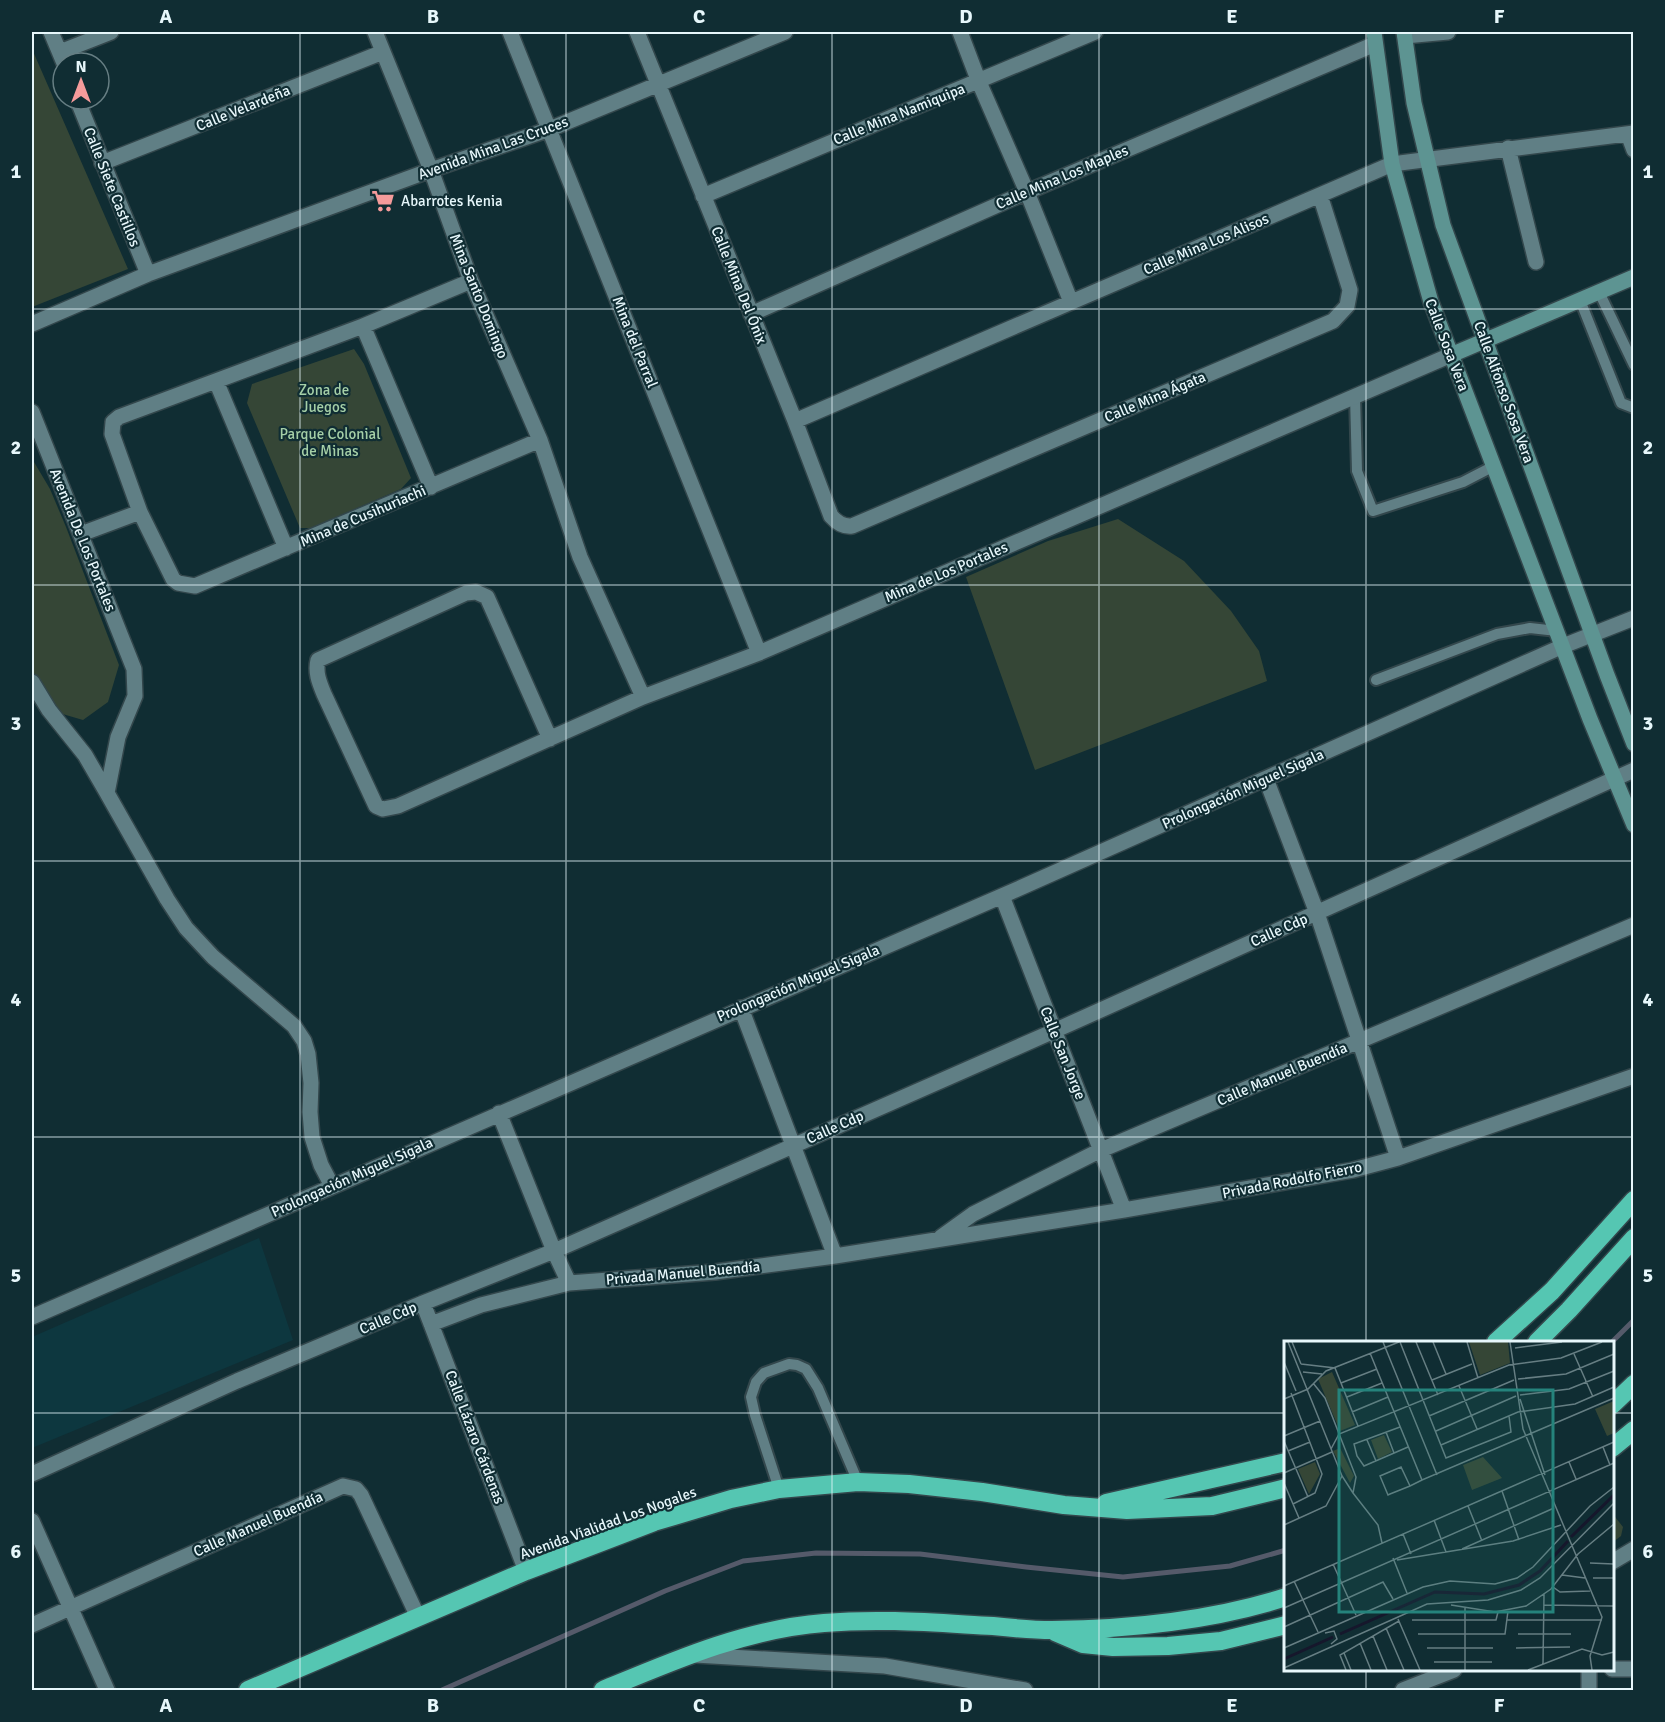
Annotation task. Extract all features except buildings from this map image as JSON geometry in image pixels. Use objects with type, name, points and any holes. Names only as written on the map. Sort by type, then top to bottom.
[{"type":"highway","points":[[1497,1341],[1552,1291],[1634,1200]]},
{"type":"highway","points":[[1538,1341],[1634,1238]]},
{"type":"highway","points":[[1614,1403],[1634,1384]]},
{"type":"highway","points":[[1614,1446],[1634,1430]]},
{"type":"highway","points":[[1085,1507],[1284,1462]]},
{"type":"highway","name":"Avenida Vialidad Los Nogales","points":[[248,1690],[526,1571],[654,1522],[731,1499],[779,1489],[858,1482],[909,1484],[1085,1507],[1127,1510],[1212,1506],[1284,1488]]},
{"type":"highway","points":[[603,1690],[688,1654],[754,1634],[823,1623],[894,1620],[1051,1630],[1157,1624],[1250,1609],[1284,1598]]},
{"type":"highway","points":[[1051,1630],[1083,1644],[1113,1647],[1168,1646],[1221,1641],[1284,1625]]},
{"type":"main road","name":"Calle Alfonso Sosa Vera","points":[[1404,34],[1414,103],[1443,225],[1634,744]]},
{"type":"main road","name":"Calle Sosa Vera","points":[[1374,38],[1392,164],[1431,302],[1563,646]]},
{"type":"main road","points":[[1451,355],[1634,277]]},
{"type":"main road","points":[[1563,646],[1634,825]]},
{"type":"street","points":[[51,32],[59,51]]},
{"type":"street","points":[[75,51],[111,32]]},
{"type":"street","name":"Mina Santo Domingo","points":[[375,32],[431,170],[471,281],[540,440],[584,566],[643,698]]},
{"type":"street","name":"Mina del Parral","points":[[510,32],[759,653]]},
{"type":"street","name":"Calle Mina Del Ónix","points":[[636,32],[795,421],[831,516],[839,524],[852,526]]},
{"type":"street","name":"Avenida Mina Las Cruces","points":[[32,324],[148,274],[431,170],[550,129],[658,85],[768,35],[785,32]]},
{"type":"street","points":[[960,32],[978,82],[1027,192],[1071,302]]},
{"type":"street","name":"Calle Mina Namiquipa","points":[[703,196],[1095,32]]},
{"type":"street","points":[[1404,34],[1448,32]]},
{"type":"street","name":"Calle Mina Los Maples","points":[[751,314],[1374,38]]},
{"type":"street","name":"Calle Velardeña","points":[[102,163],[383,52]]},
{"type":"street","name":"Calle Siete Castillos","points":[[82,111],[148,274]]},
{"type":"street","points":[[1631,133],[1634,150]]},
{"type":"street","name":"Calle Mina Los Alisos","points":[[795,421],[1392,164],[1631,133]]},
{"type":"street","points":[[1508,148],[1536,262]]},
{"type":"street","name":"Calle Mina Ágata","points":[[852,526],[1332,321],[1347,306],[1350,290],[1320,195]]},
{"type":"street","points":[[81,534],[140,512],[112,434],[113,422],[119,417],[363,326],[471,281]]},
{"type":"street","points":[[363,326],[431,487]]},
{"type":"street","name":"Mina de Los Portales","points":[[550,739],[487,597],[481,593],[466,593],[318,660],[316,668],[318,679],[376,806],[383,809],[398,806],[550,739],[643,698],[759,653],[1451,355]]},
{"type":"street","points":[[216,381],[286,549]]},
{"type":"street","name":"Avenida De Los Portales","points":[[32,412],[134,669],[135,696],[118,737],[107,793]]},
{"type":"street","name":"Mina de Cusihuriachi","points":[[140,512],[173,579],[186,586],[195,586],[540,440]]},
{"type":"street","name":"Prolongación Miguel Sigala","points":[[32,1317],[1002,896],[1563,646],[1634,618]]},
{"type":"street","points":[[32,682],[49,710],[85,755],[186,928],[213,957],[294,1026],[304,1041],[308,1054],[312,1137],[321,1165],[332,1186]]},
{"type":"street","name":"Calle Cdp","points":[[32,1474],[237,1381],[554,1251],[1054,1031],[1634,770]]},
{"type":"street","points":[[1266,779],[1317,913],[1398,1158]]},
{"type":"street","name":"Calle San Jorge","points":[[1002,896],[1124,1210]]},
{"type":"street","name":"Calle Manuel Buendía","points":[[938,1239],[973,1214],[1101,1150],[1634,925]]},
{"type":"street","points":[[741,1008],[835,1256]]},
{"type":"street","name":"Privada Rodolfo Fierro","points":[[938,1239],[1124,1210],[1353,1170],[1398,1158],[1634,1076]]},
{"type":"street","points":[[500,1113],[554,1251],[570,1283]]},
{"type":"street","name":"Privada Manuel Buendía","points":[[431,1324],[481,1305],[570,1283],[715,1272],[938,1239]]},
{"type":"street","name":"Calle Lázaro Cárdenas","points":[[423,1303],[526,1571]]},
{"type":"street","name":"Calle Manuel Buendía","points":[[32,1625],[343,1486],[356,1489],[361,1495],[418,1617]]},
{"type":"street","points":[[32,1521],[107,1690]]},
{"type":"street","points":[[1614,1561],[1634,1548]]},
{"type":"street","points":[[688,1654],[885,1666],[978,1686],[1025,1690]]},
{"type":"street","points":[[1614,1669],[1634,1669]]},
{"type":"street","points":[[1402,1690],[1451,1671]]},
{"type":"street","points":[[1589,1671],[1589,1690]]},
{"type":"lane","points":[[1599,292],[1634,365]]},
{"type":"lane","points":[[1580,300],[1622,404],[1634,408]]},
{"type":"lane","points":[[1355,396],[1357,471],[1373,511],[1463,482],[1494,466]]},
{"type":"lane","points":[[1376,680],[1497,634],[1530,628],[1557,631]]},
{"type":"lane","points":[[779,1489],[751,1397],[756,1382],[764,1373],[789,1365],[797,1365],[806,1369],[818,1388],[858,1482]]},
{"type":"shaded area","points":[[259,1238],[293,1340],[32,1448],[32,1337]]},
{"type":"green space","points":[[32,49],[51,93],[51,111],[59,111],[128,269],[32,307]]},
{"type":"green space","name":"Parque Colonial de Minas","points":[[354,349],[364,364],[411,478],[401,489],[311,528],[300,528],[247,403],[252,384]]},
{"type":"green space","points":[[32,460],[50,489],[119,665],[108,702],[83,720],[59,713],[34,682],[32,674]]},
{"type":"green space","points":[[1118,519],[1184,561],[1231,611],[1259,651],[1267,681],[1035,770],[966,577],[1048,541]]},
{"type":"green space","points":[[1614,1516],[1623,1527],[1621,1536],[1614,1541]]},
{"type":"waterway","points":[[1613,1341],[1634,1320]]},
{"type":"waterway","points":[[442,1690],[665,1591],[743,1561],[816,1553],[920,1554],[1123,1577],[1230,1566],[1284,1551]]},
{"type":"place","name":"Abarrotes Kenia","points":[[383,201]]},
{"type":"park label","name":"Zona de Juegos","points":[[324,398]]}]
